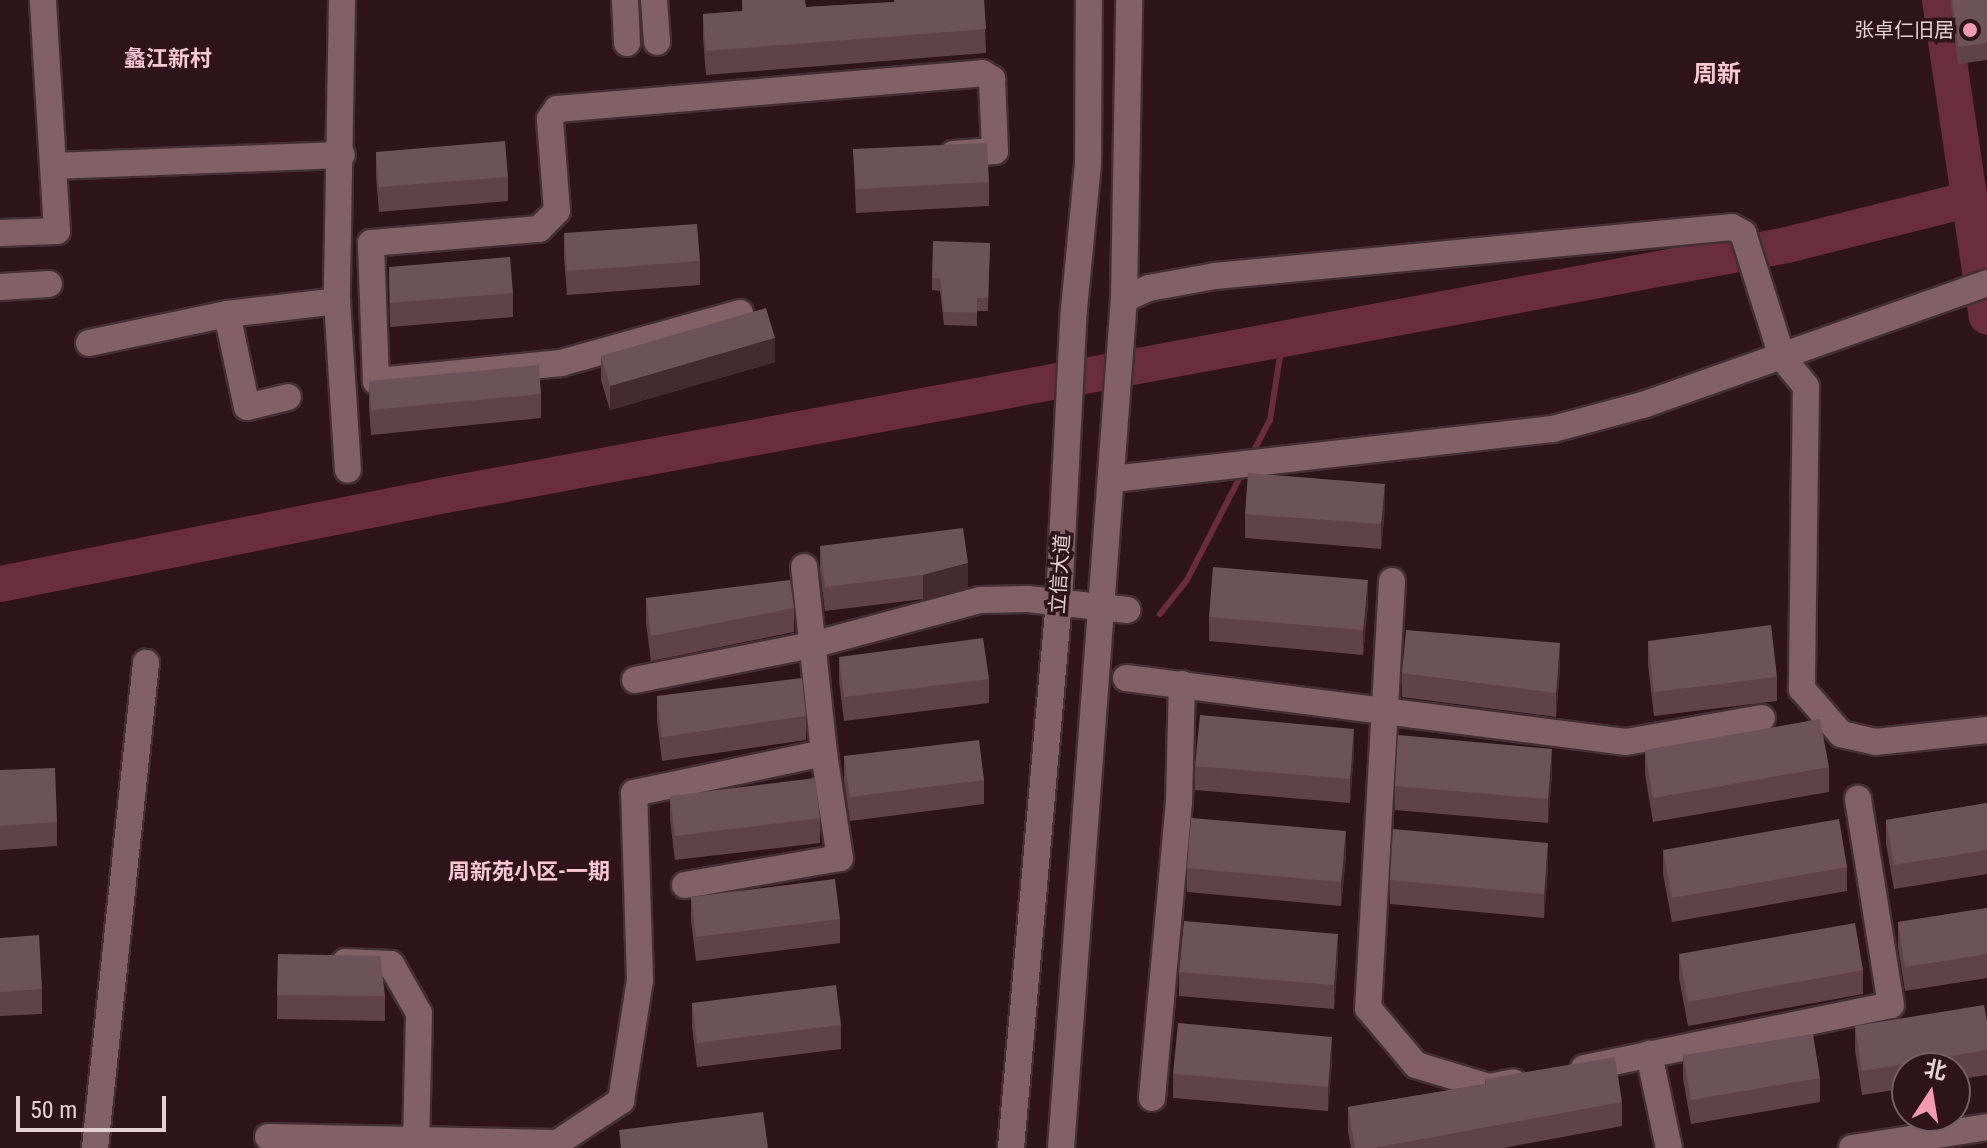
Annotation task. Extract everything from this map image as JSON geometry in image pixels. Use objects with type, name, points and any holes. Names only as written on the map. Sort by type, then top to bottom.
[{"type":"street","points":[[0,233],[57,231],[43,0]]},
{"type":"street","points":[[342,0],[342,155],[337,301],[348,470]]},
{"type":"street","points":[[625,0],[627,43]]},
{"type":"street","points":[[654,0],[657,42]]},
{"type":"street","name":"立信大道","points":[[1011,1148],[1059,601],[1074,309],[1088,164],[1089,0]]},
{"type":"street","points":[[1061,1148],[1115,608],[1113,479],[1124,299],[1129,0]]},
{"type":"street","points":[[740,313],[561,363],[376,381],[371,243],[539,229],[557,211],[550,119],[557,109],[982,73],[992,79],[995,151],[933,155]]},
{"type":"street","points":[[53,166],[342,155]]},
{"type":"street","points":[[1124,299],[1149,288],[1215,276],[1732,227],[1743,233],[1782,357],[1806,387],[1802,689],[1841,734],[1875,742],[1987,730]]},
{"type":"street","points":[[1113,479],[1553,429],[1646,404],[1987,283]]},
{"type":"street","points":[[0,287],[49,284]]},
{"type":"street","points":[[89,343],[227,314],[337,301]]},
{"type":"street","points":[[227,314],[247,407],[288,397]]},
{"type":"street","points":[[685,885],[840,858],[824,753],[804,567]]},
{"type":"street","points":[[1392,581],[1368,1008],[1416,1065],[1489,1087],[1891,1005],[1858,799]]},
{"type":"street","points":[[635,680],[812,645],[980,600],[1059,601],[1115,608]]},
{"type":"street","points":[[95,1148],[146,663]]},
{"type":"street","points":[[1126,678],[1626,742],[1762,718]]},
{"type":"street","points":[[1152,1098],[1179,803],[1182,684]]},
{"type":"street","points":[[268,1137],[416,1144],[557,1143],[621,1101],[640,980],[634,793],[824,753]]},
{"type":"street","points":[[313,961],[391,964],[419,1013],[416,1144]]},
{"type":"street","points":[[1649,1054],[1669,1148]]},
{"type":"street","points":[[1852,1148],[1987,1127]]},
{"type":"building","points":[[742,0],[805,0],[806,7],[894,0],[984,0],[986,29],[706,51],[703,14],[743,11]]},
{"type":"building","name":"张卓仁旧居","points":[[1952,0],[1987,0],[1987,43],[1958,47]]},
{"type":"building","points":[[505,141],[508,177],[379,187],[376,152]]},
{"type":"building","points":[[987,143],[989,182],[856,189],[853,149]]},
{"type":"building","points":[[697,224],[700,261],[567,271],[564,233]]},
{"type":"building","points":[[933,241],[990,243],[988,298],[977,298],[977,313],[944,312],[940,278],[932,278]]},
{"type":"building","points":[[510,257],[513,293],[390,303],[389,267]]},
{"type":"building","points":[[766,308],[775,338],[610,386],[601,356]]},
{"type":"building","points":[[539,365],[541,394],[371,410],[369,381]]},
{"type":"building","points":[[1248,473],[1385,484],[1381,524],[1245,514]]},
{"type":"building","points":[[963,528],[968,563],[923,575],[825,587],[820,546]]},
{"type":"building","points":[[1213,567],[1368,580],[1363,630],[1209,617]]},
{"type":"building","points":[[790,580],[794,608],[651,636],[646,598]]},
{"type":"building","points":[[1771,625],[1777,677],[1654,692],[1648,641]]},
{"type":"building","points":[[1406,630],[1560,643],[1556,693],[1402,673]]},
{"type":"building","points":[[983,638],[989,679],[844,697],[839,657]]},
{"type":"building","points":[[802,678],[806,716],[662,737],[657,696]]},
{"type":"building","points":[[1200,715],[1354,729],[1350,779],[1195,766]]},
{"type":"building","points":[[1820,719],[1829,767],[1653,798],[1645,750]]},
{"type":"building","points":[[1398,735],[1552,749],[1548,799],[1395,786]]},
{"type":"building","points":[[979,740],[984,780],[850,797],[844,756]]},
{"type":"building","points":[[55,768],[57,822],[0,826],[0,770]]},
{"type":"building","points":[[815,778],[820,818],[675,836],[670,796]]},
{"type":"building","points":[[1987,803],[1987,850],[1894,865],[1886,820]]},
{"type":"building","points":[[1191,818],[1346,831],[1341,882],[1187,868]]},
{"type":"building","points":[[1839,819],[1847,867],[1672,898],[1663,850]]},
{"type":"building","points":[[1393,829],[1548,843],[1544,894],[1390,880]]},
{"type":"building","points":[[835,879],[840,919],[696,937],[691,897]]},
{"type":"building","points":[[1987,908],[1987,954],[1905,967],[1898,922]]},
{"type":"building","points":[[1184,921],[1338,934],[1334,985],[1179,972]]},
{"type":"building","points":[[1855,923],[1863,970],[1688,1002],[1679,954]]},
{"type":"building","points":[[39,935],[42,989],[0,992],[0,938]]},
{"type":"building","points":[[278,954],[380,956],[385,996],[277,995]]},
{"type":"building","points":[[836,985],[841,1025],[697,1043],[692,1003]]},
{"type":"building","points":[[1984,1005],[1987,1050],[1891,1052],[1891,1066],[1862,1071],[1855,1026]]},
{"type":"building","points":[[1178,1023],[1332,1037],[1328,1087],[1173,1074]]},
{"type":"building","points":[[1813,1034],[1820,1078],[1691,1100],[1683,1055]]},
{"type":"building","points":[[1615,1057],[1622,1102],[1374,1148],[1355,1148],[1348,1107],[1486,1084],[1485,1079]]},
{"type":"building","points":[[763,1112],[768,1148],[621,1148],[619,1130]]},
{"type":"waterway","points":[[1940,0],[1987,317]]},
{"type":"waterway","points":[[0,584],[446,495],[1787,245],[1966,200]]},
{"type":"waterway","points":[[1251,456],[1270,420],[1283,337]]},
{"type":"waterway","points":[[1160,614],[1187,580],[1242,473]]},
{"type":"place","name":"张卓仁旧居","points":[[1970,30]]},
{"type":"district","name":"蠡江新村","points":[[168,59]]},
{"type":"district","name":"周新","points":[[1717,75]]},
{"type":"district","name":"周新苑小区-一期","points":[[529,872]]}]
